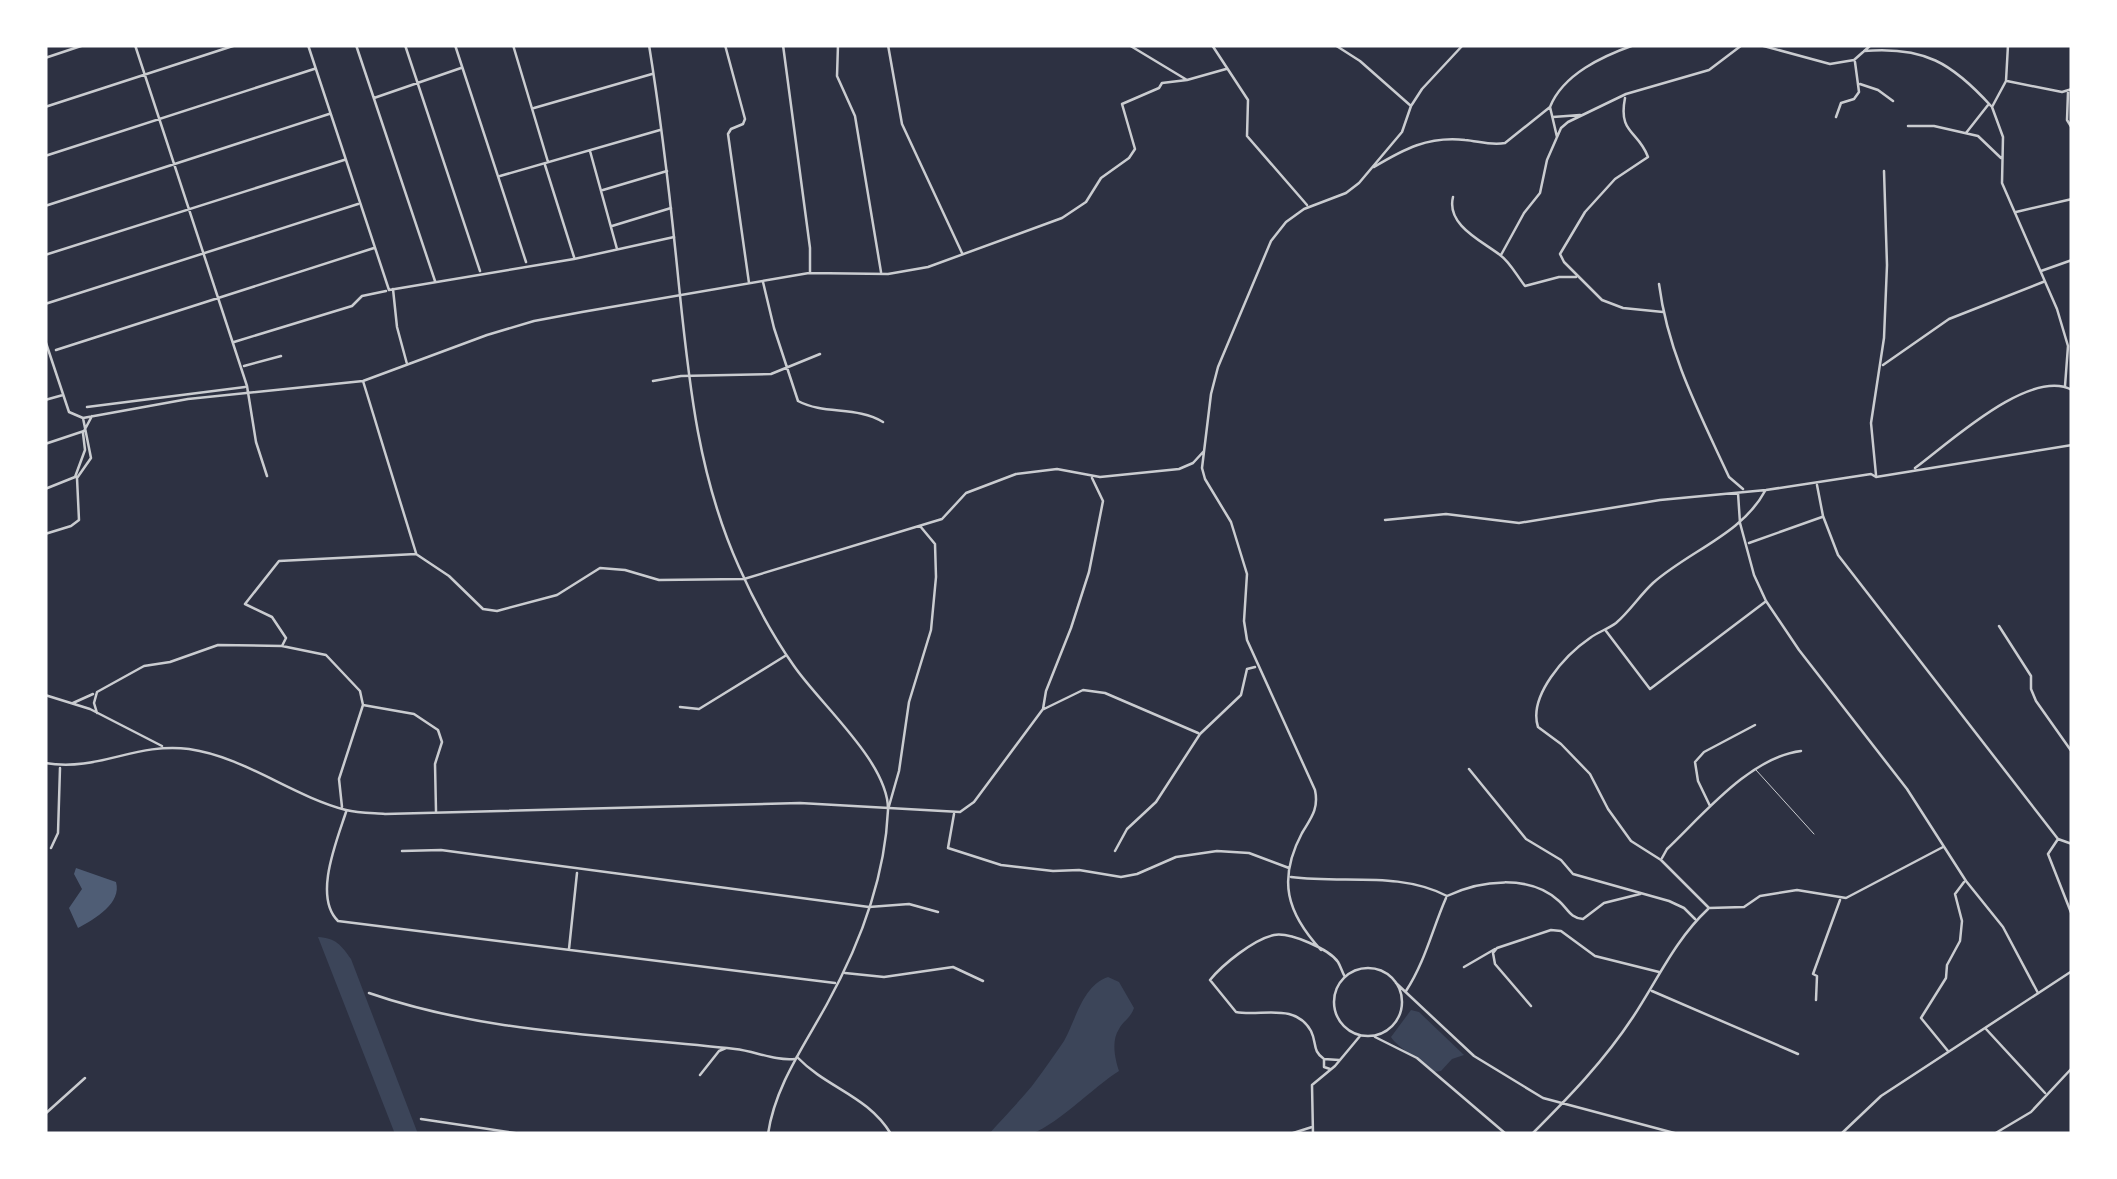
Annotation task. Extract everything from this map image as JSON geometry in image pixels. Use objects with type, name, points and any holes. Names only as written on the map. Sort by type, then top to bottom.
[{"type":"street","points":[[45,58],[84,45]]},
{"type":"street","points":[[135,45],[247,386],[256,442],[267,476]]},
{"type":"street","points":[[45,106],[236,45]]},
{"type":"street","points":[[308,45],[391,290],[408,366]]},
{"type":"street","points":[[356,45],[435,281]]},
{"type":"street","points":[[405,45],[480,272]]},
{"type":"street","points":[[455,45],[527,265]]},
{"type":"street","points":[[513,45],[574,258]]},
{"type":"street","points":[[648,45],[667,171],[687,377],[698,437],[728,542],[787,656],[874,766],[888,808]]},
{"type":"street","points":[[725,45],[745,119],[728,134],[749,283]]},
{"type":"street","points":[[784,45],[810,273]]},
{"type":"street","points":[[838,45],[837,76],[855,116],[881,274]]},
{"type":"street","points":[[888,45],[902,124],[962,253]]},
{"type":"street","points":[[1130,45],[1187,80]]},
{"type":"street","points":[[1212,45],[1248,100],[1247,136],[1308,206]]},
{"type":"street","points":[[1335,45],[1360,61],[1411,106]]},
{"type":"street","points":[[1321,950],[1292,915],[1290,877],[1303,830],[1313,820],[1317,798],[1244,631],[1247,574],[1231,522],[1202,468],[1213,384],[1244,300],[1278,231],[1308,206],[1346,193],[1372,168],[1402,132],[1422,89],[1463,45]]},
{"type":"street","points":[[1372,168],[1407,147],[1428,140],[1504,143],[1550,107],[1557,92],[1589,66],[1634,45]]},
{"type":"street","points":[[1501,255],[1540,193],[1546,160],[1561,128],[1626,94],[1708,70],[1742,45]]},
{"type":"street","points":[[1760,45],[1821,62],[1854,60],[1871,45]]},
{"type":"street","points":[[1966,133],[2006,81],[2008,45]]},
{"type":"street","points":[[1864,51],[1911,52],[1939,62],[1966,78],[1990,106],[2003,137],[2002,183],[2068,346],[2065,386]]},
{"type":"street","points":[[1836,117],[1841,102],[1857,96],[1854,60]]},
{"type":"street","points":[[45,156],[316,68]]},
{"type":"street","points":[[374,98],[462,68]]},
{"type":"street","points":[[45,340],[69,412],[83,418],[188,399],[364,380],[534,321],[763,280],[810,273],[881,274],[928,267],[1062,218],[1086,202],[1102,178],[1129,158],[1134,149],[1122,104],[1159,88],[1162,83],[1196,80],[1227,68]]},
{"type":"street","points":[[534,108],[654,74]]},
{"type":"street","points":[[2006,81],[2070,90],[2067,120],[2072,128]]},
{"type":"street","points":[[1858,84],[1878,90],[1893,102]]},
{"type":"street","points":[[1626,94],[1622,120],[1648,158],[1615,179],[1585,212],[1562,246],[1561,258],[1602,300],[1662,312]]},
{"type":"street","points":[[1550,107],[1558,140]]},
{"type":"street","points":[[45,206],[330,114]]},
{"type":"street","points":[[1551,117],[1583,115]]},
{"type":"street","points":[[1908,126],[1934,126],[1984,139],[2002,159]]},
{"type":"street","points":[[498,177],[662,129]]},
{"type":"street","points":[[590,149],[617,250]]},
{"type":"street","points":[[45,255],[346,159]]},
{"type":"street","points":[[601,190],[667,171]]},
{"type":"street","points":[[1876,477],[1871,423],[1880,368],[1887,266],[1884,171]]},
{"type":"street","points":[[1453,197],[1452,210],[1467,231],[1501,255],[1524,286],[1560,276],[1580,278]]},
{"type":"street","points":[[2014,212],[2072,199]]},
{"type":"street","points":[[45,304],[361,204]]},
{"type":"street","points":[[611,227],[671,208]]},
{"type":"street","points":[[233,342],[352,306],[362,296],[674,237]]},
{"type":"street","points":[[56,350],[375,248]]},
{"type":"street","points":[[2040,272],[2072,260]]},
{"type":"street","points":[[763,280],[795,396],[803,404],[860,412],[883,422]]},
{"type":"street","points":[[1880,368],[1949,319],[2044,282]]},
{"type":"street","points":[[1659,284],[1662,312],[1683,379],[1729,477],[1744,490]]},
{"type":"street","points":[[653,381],[757,376],[820,354]]},
{"type":"street","points":[[240,367],[281,356]]},
{"type":"street","points":[[364,380],[416,554]]},
{"type":"street","points":[[87,408],[180,392],[247,386]]},
{"type":"street","points":[[1912,471],[1997,408],[2042,386],[2065,386],[2072,390]]},
{"type":"street","points":[[45,400],[63,394]]},
{"type":"street","points":[[45,444],[84,431],[94,415]]},
{"type":"street","points":[[45,489],[75,477],[85,450],[83,418]]},
{"type":"street","points":[[45,534],[79,520],[78,478],[91,458],[84,431]]},
{"type":"street","points":[[1384,520],[1446,514],[1519,523],[1660,500],[1817,484],[1871,474],[1876,477],[2072,445]]},
{"type":"street","points":[[282,646],[286,638],[277,622],[244,604],[280,561],[416,554],[489,611],[558,595],[600,568],[625,570],[659,580],[744,579],[942,519],[976,487],[1016,474],[1057,469],[1092,476],[1179,469],[1204,451]]},
{"type":"street","points":[[1193,462],[1202,468]]},
{"type":"street","points":[[45,763],[94,764],[146,748],[164,747],[210,754],[345,810],[436,812],[800,804],[954,813],[974,802],[1043,709],[1088,572],[1103,501],[1092,476]]},
{"type":"street","points":[[1817,484],[1822,516],[1838,555],[2058,839],[2072,844]]},
{"type":"street","points":[[1709,908],[1661,860],[1631,841],[1608,810],[1590,774],[1536,721],[1540,698],[1554,675],[1585,642],[1617,622],[1654,582],[1740,523],[1766,490]]},
{"type":"street","points":[[1738,492],[1740,523],[1757,585],[1766,602],[1908,789],[1966,881],[2003,927],[2038,992]]},
{"type":"street","points":[[1748,544],[1822,516]]},
{"type":"street","points":[[768,1134],[781,1090],[796,1058],[864,930],[880,871],[909,702],[934,607],[935,544],[920,526]]},
{"type":"street","points":[[1606,630],[1650,689],[1766,602]]},
{"type":"street","points":[[1999,626],[2031,676],[2030,689],[2036,701],[2072,752]]},
{"type":"street","points":[[72,703],[144,666],[170,662],[204,648],[243,643],[326,655],[354,682],[363,705],[340,779],[345,810],[326,875],[332,916],[338,922],[838,984]]},
{"type":"street","points":[[680,707],[699,709],[787,656]]},
{"type":"street","points":[[1115,851],[1127,829],[1156,802],[1200,734],[1234,704],[1245,687],[1247,669],[1257,666]]},
{"type":"street","points":[[1043,709],[1083,690],[1123,699],[1200,734]]},
{"type":"street","points":[[97,692],[97,713]]},
{"type":"street","points":[[45,695],[97,713],[164,747]]},
{"type":"street","points":[[363,705],[394,712],[400,709],[423,717],[438,730],[442,742],[436,764],[436,812]]},
{"type":"street","points":[[1711,807],[1698,781],[1695,762],[1704,752],[1755,725]]},
{"type":"street","points":[[1661,860],[1667,849],[1740,779],[1774,760],[1801,752]]},
{"type":"street","points":[[51,848],[58,833],[60,766]]},
{"type":"street","points":[[1470,769],[1526,839],[1561,860],[1572,874],[1676,904],[1696,920]]},
{"type":"street","points":[[954,813],[948,848],[1001,866],[1137,874],[1176,857],[1217,851],[1249,853],[1290,869]]},
{"type":"street","points":[[2058,839],[2048,854],[2072,914]]},
{"type":"street","points":[[1535,1133],[1602,1060],[1650,990],[1678,940],[1709,908],[1744,907],[1760,896],[1797,890],[1840,899],[1944,846]]},
{"type":"street","points":[[402,851],[441,850],[869,907],[908,904],[938,912]]},
{"type":"street","points":[[569,950],[577,870]]},
{"type":"street","points":[[1290,877],[1384,880],[1426,887],[1447,896]]},
{"type":"street","points":[[1405,992],[1422,967],[1429,937],[1447,896],[1461,890],[1506,881],[1555,898],[1576,918],[1583,919],[1604,904],[1640,894]]},
{"type":"street","points":[[1948,1051],[1921,1018],[1946,978],[1947,965],[1960,941],[1962,920],[1955,894],[1966,881]]},
{"type":"street","points":[[1816,1000],[1814,974],[1840,899]]},
{"type":"street","points":[[1464,967],[1497,948],[1556,930],[1595,956],[1660,973]]},
{"type":"street","points":[[1337,1061],[1324,1059],[1314,1050],[1313,1034],[1302,1020],[1282,1012],[1236,1012],[1210,980],[1249,946],[1270,936],[1285,935],[1337,960],[1345,977]]},
{"type":"street","points":[[1497,948],[1493,953],[1495,964],[1531,1006]]},
{"type":"street","points":[[844,973],[884,977],[953,967],[983,981]]},
{"type":"street","points":[[1396,983],[1402,998],[1400,1013],[1388,1029],[1374,1036],[1360,1036],[1344,1028],[1334,1011],[1336,990],[1356,970],[1372,968],[1384,972],[1396,983],[1405,992],[1474,1056],[1543,1098],[1678,1134]]},
{"type":"street","points":[[1841,1134],[1881,1096],[2072,970]]},
{"type":"street","points":[[1650,990],[1798,1054]]},
{"type":"street","points":[[370,994],[416,1010],[464,1020],[736,1048],[784,1060],[796,1058],[873,1108],[891,1134]]},
{"type":"street","points":[[1984,1028],[2046,1094]]},
{"type":"street","points":[[1313,1134],[1312,1085],[1360,1036]]},
{"type":"street","points":[[1374,1036],[1417,1058],[1506,1134]]},
{"type":"street","points":[[700,1074],[719,1051],[727,1048]]},
{"type":"street","points":[[1324,1059],[1324,1066],[1330,1069]]},
{"type":"street","points":[[1994,1134],[2030,1112],[2072,1068]]},
{"type":"street","points":[[45,1114],[85,1078]]},
{"type":"street","points":[[420,1120],[521,1134]]},
{"type":"street","points":[[1290,1134],[1313,1127]]},
{"type":"lane","points":[[1756,770],[1814,834]]},
{"type":"shaded area","points":[[76,868],[116,882],[117,890],[106,909],[78,928],[69,908],[82,889],[74,874]]},
{"type":"shaded area","points":[[318,937],[338,943],[351,959],[418,1134],[395,1134]]},
{"type":"shaded area","points":[[1108,977],[1119,982],[1134,1008],[1115,1039],[1119,1071],[1038,1131],[1024,1135],[989,1134],[1048,1064],[1092,988]]},
{"type":"shaded area","points":[[1411,1010],[1419,1012],[1464,1055],[1434,1072],[1399,1045],[1391,1037]]}]
